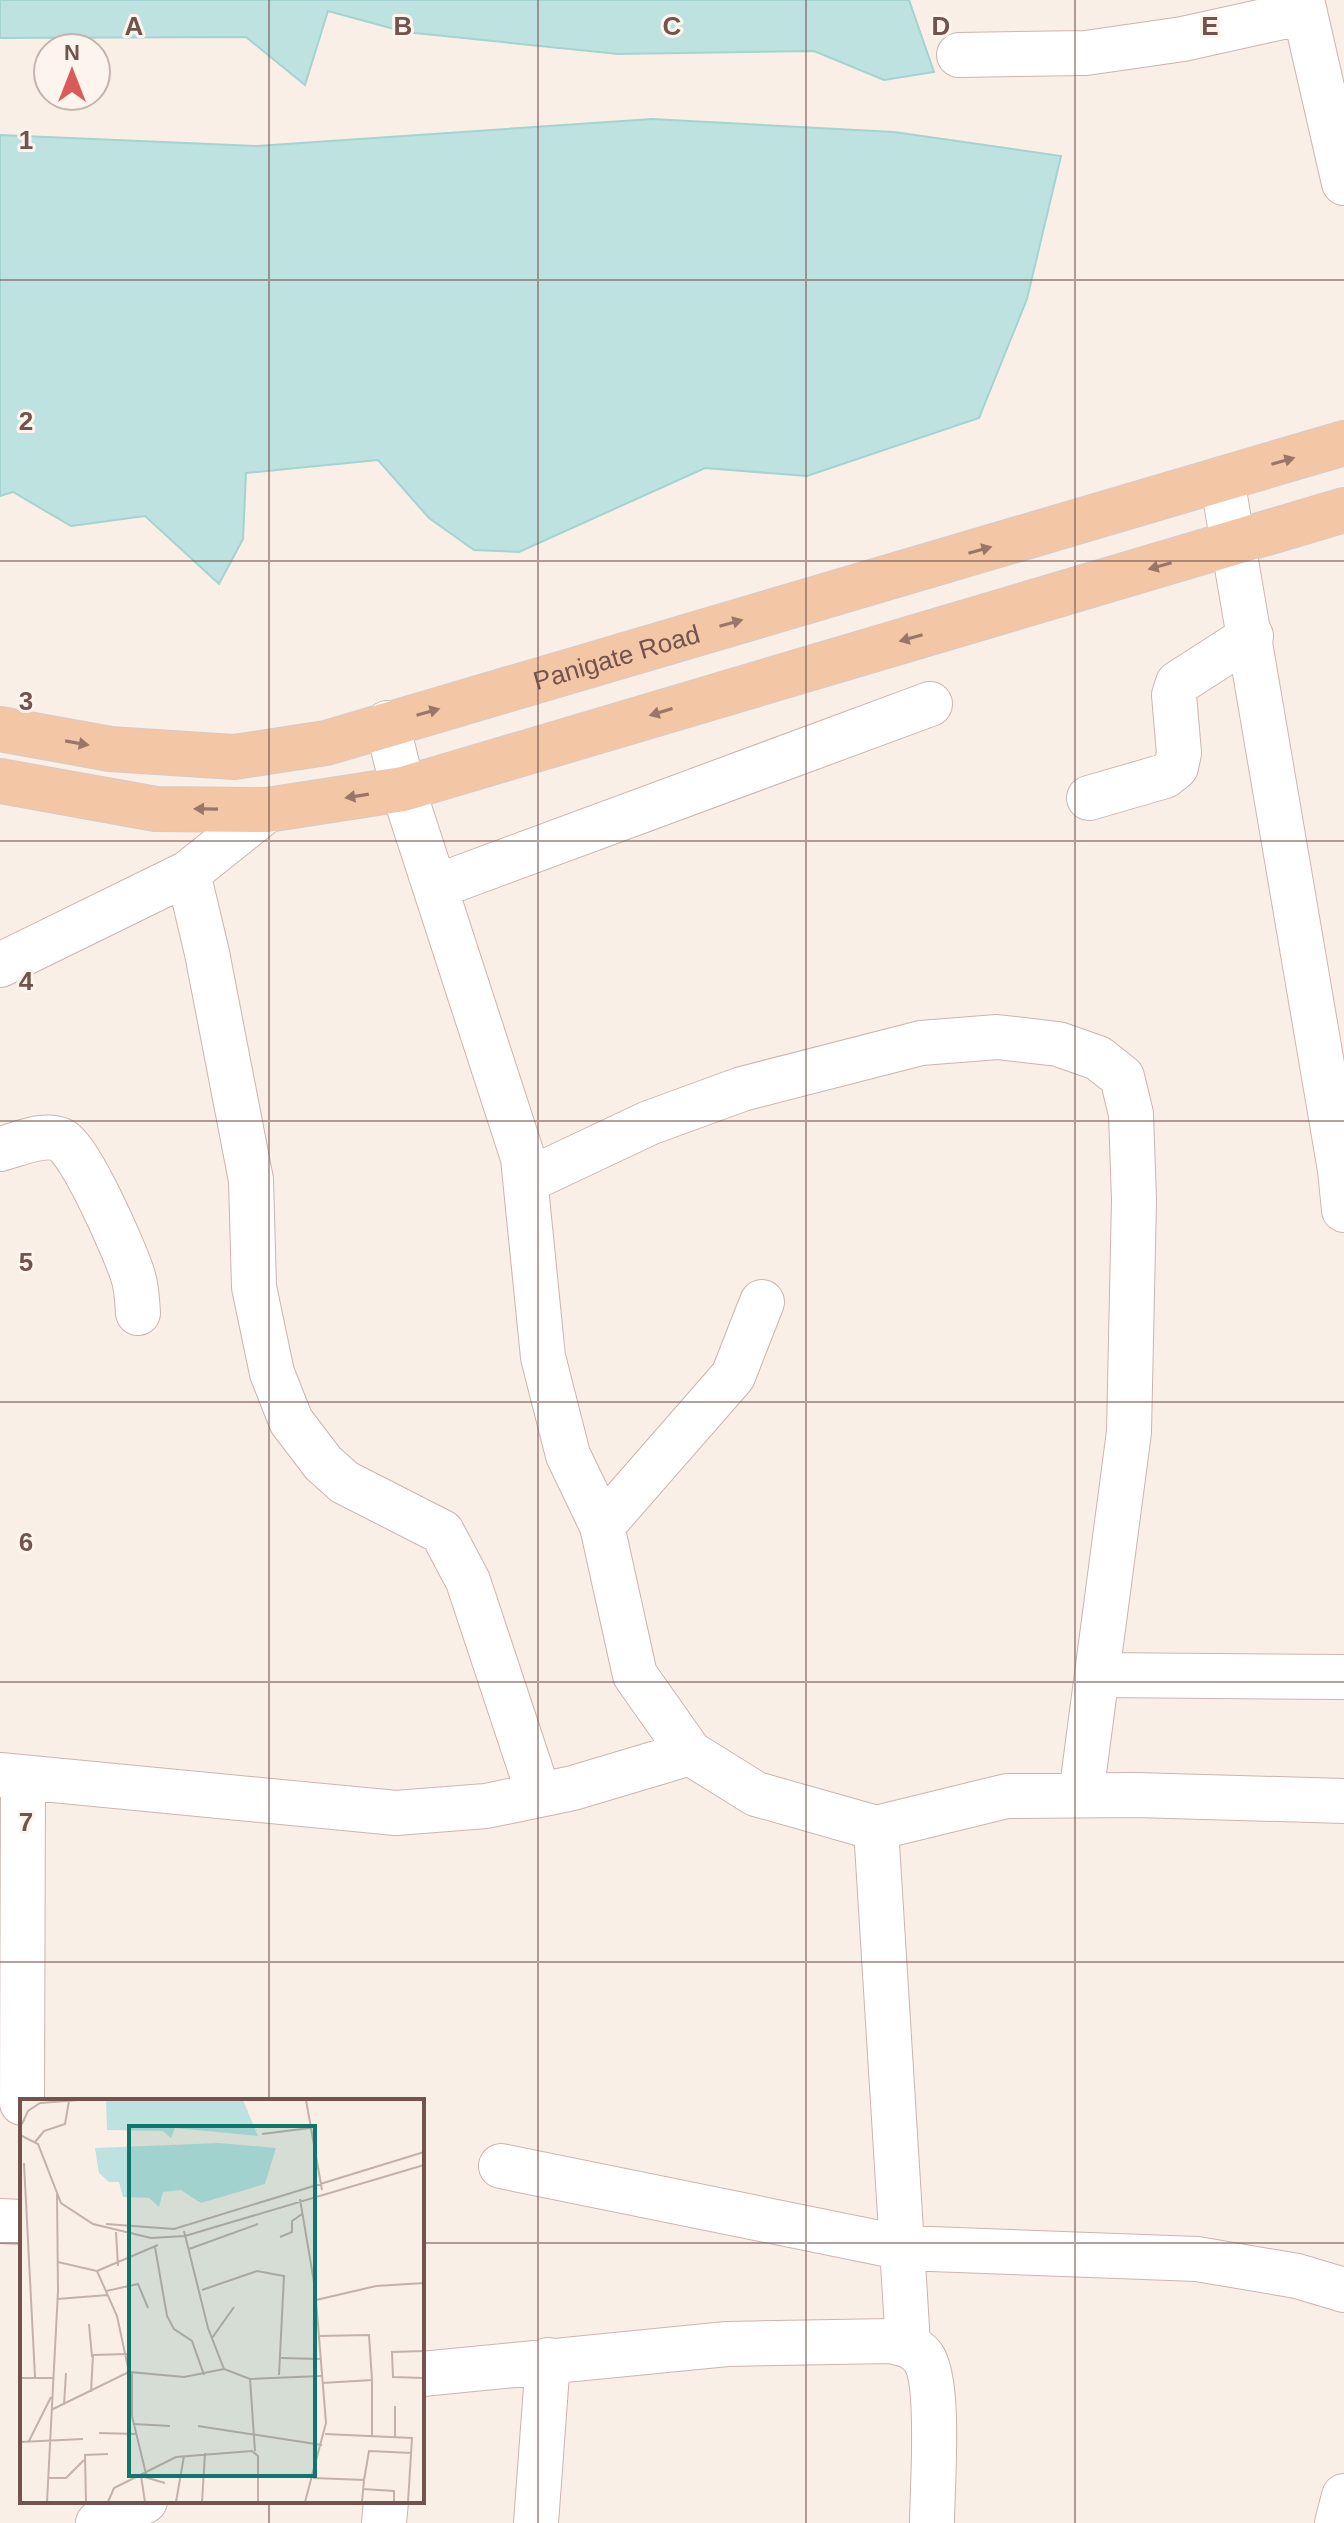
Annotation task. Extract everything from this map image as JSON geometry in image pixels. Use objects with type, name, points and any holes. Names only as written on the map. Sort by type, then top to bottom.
[{"type":"main road","name":"Panigate Road","points":[[0,729],[110,749],[234,757],[326,743],[1344,443]]},
{"type":"main road","points":[[0,781],[156,809],[267,810],[403,789],[1344,510]]},
{"type":"street","points":[[959,55],[1086,53],[1183,39],[1304,6],[1344,183]]},
{"type":"street","points":[[1222,479],[1251,636],[1340,1170],[1344,1210]]},
{"type":"street","points":[[1089,798],[1165,776],[1176,767],[1179,753],[1174,695],[1178,683],[1251,636]]},
{"type":"street","points":[[435,887],[930,704]]},
{"type":"street","points":[[387,723],[403,789],[523,1158],[543,1357],[568,1455],[602,1526],[635,1675],[690,1753],[756,1794],[876,1828],[1007,1796],[1344,1801]]},
{"type":"street","points":[[0,965],[188,873],[267,810]]},
{"type":"street","points":[[188,873],[207,953],[251,1180],[254,1287],[272,1373],[291,1421],[323,1463],[344,1482],[442,1532],[454,1550],[468,1581],[539,1795]]},
{"type":"street","points":[[526,1181],[649,1123],[742,1089],[921,1043],[997,1037],[1058,1044],[1098,1058],[1122,1077],[1131,1114],[1134,1309],[1129,1432],[1081,1795]]},
{"type":"street","points":[[0,1149],[49,1137],[63,1140],[75,1154],[120,1241],[134,1280],[138,1313]]},
{"type":"street","points":[[602,1526],[733,1376],[762,1302]]},
{"type":"street","points":[[1099,1675],[1344,1677]]},
{"type":"street","points":[[22,2099],[12,1776],[396,1813],[486,1806],[539,1795],[690,1753]]},
{"type":"street","points":[[876,1828],[908,2344]]},
{"type":"street","points":[[501,2166],[904,2248],[1197,2259],[1297,2276],[1344,2290]]},
{"type":"street","points":[[0,2221],[20,2222]]},
{"type":"street","points":[[424,2374],[727,2344],[891,2341],[908,2344],[924,2359],[933,2384],[932,2523]]},
{"type":"street","points":[[536,2523],[548,2360]]},
{"type":"street","points":[[1337,2523],[1344,2496]]},
{"type":"street","points":[[384,2523],[386,2503]]},
{"type":"water","points":[[0,0],[909,0],[934,72],[884,80],[814,51],[618,54],[405,32],[328,11],[305,85],[246,37],[112,38],[112,32],[32,32],[32,38],[0,38]]},
{"type":"water","points":[[652,119],[894,132],[1061,156],[1027,299],[979,418],[807,476],[705,468],[519,552],[474,550],[429,518],[378,460],[246,473],[243,539],[219,584],[145,516],[71,526],[13,492],[0,496],[0,135],[257,146]]}]
